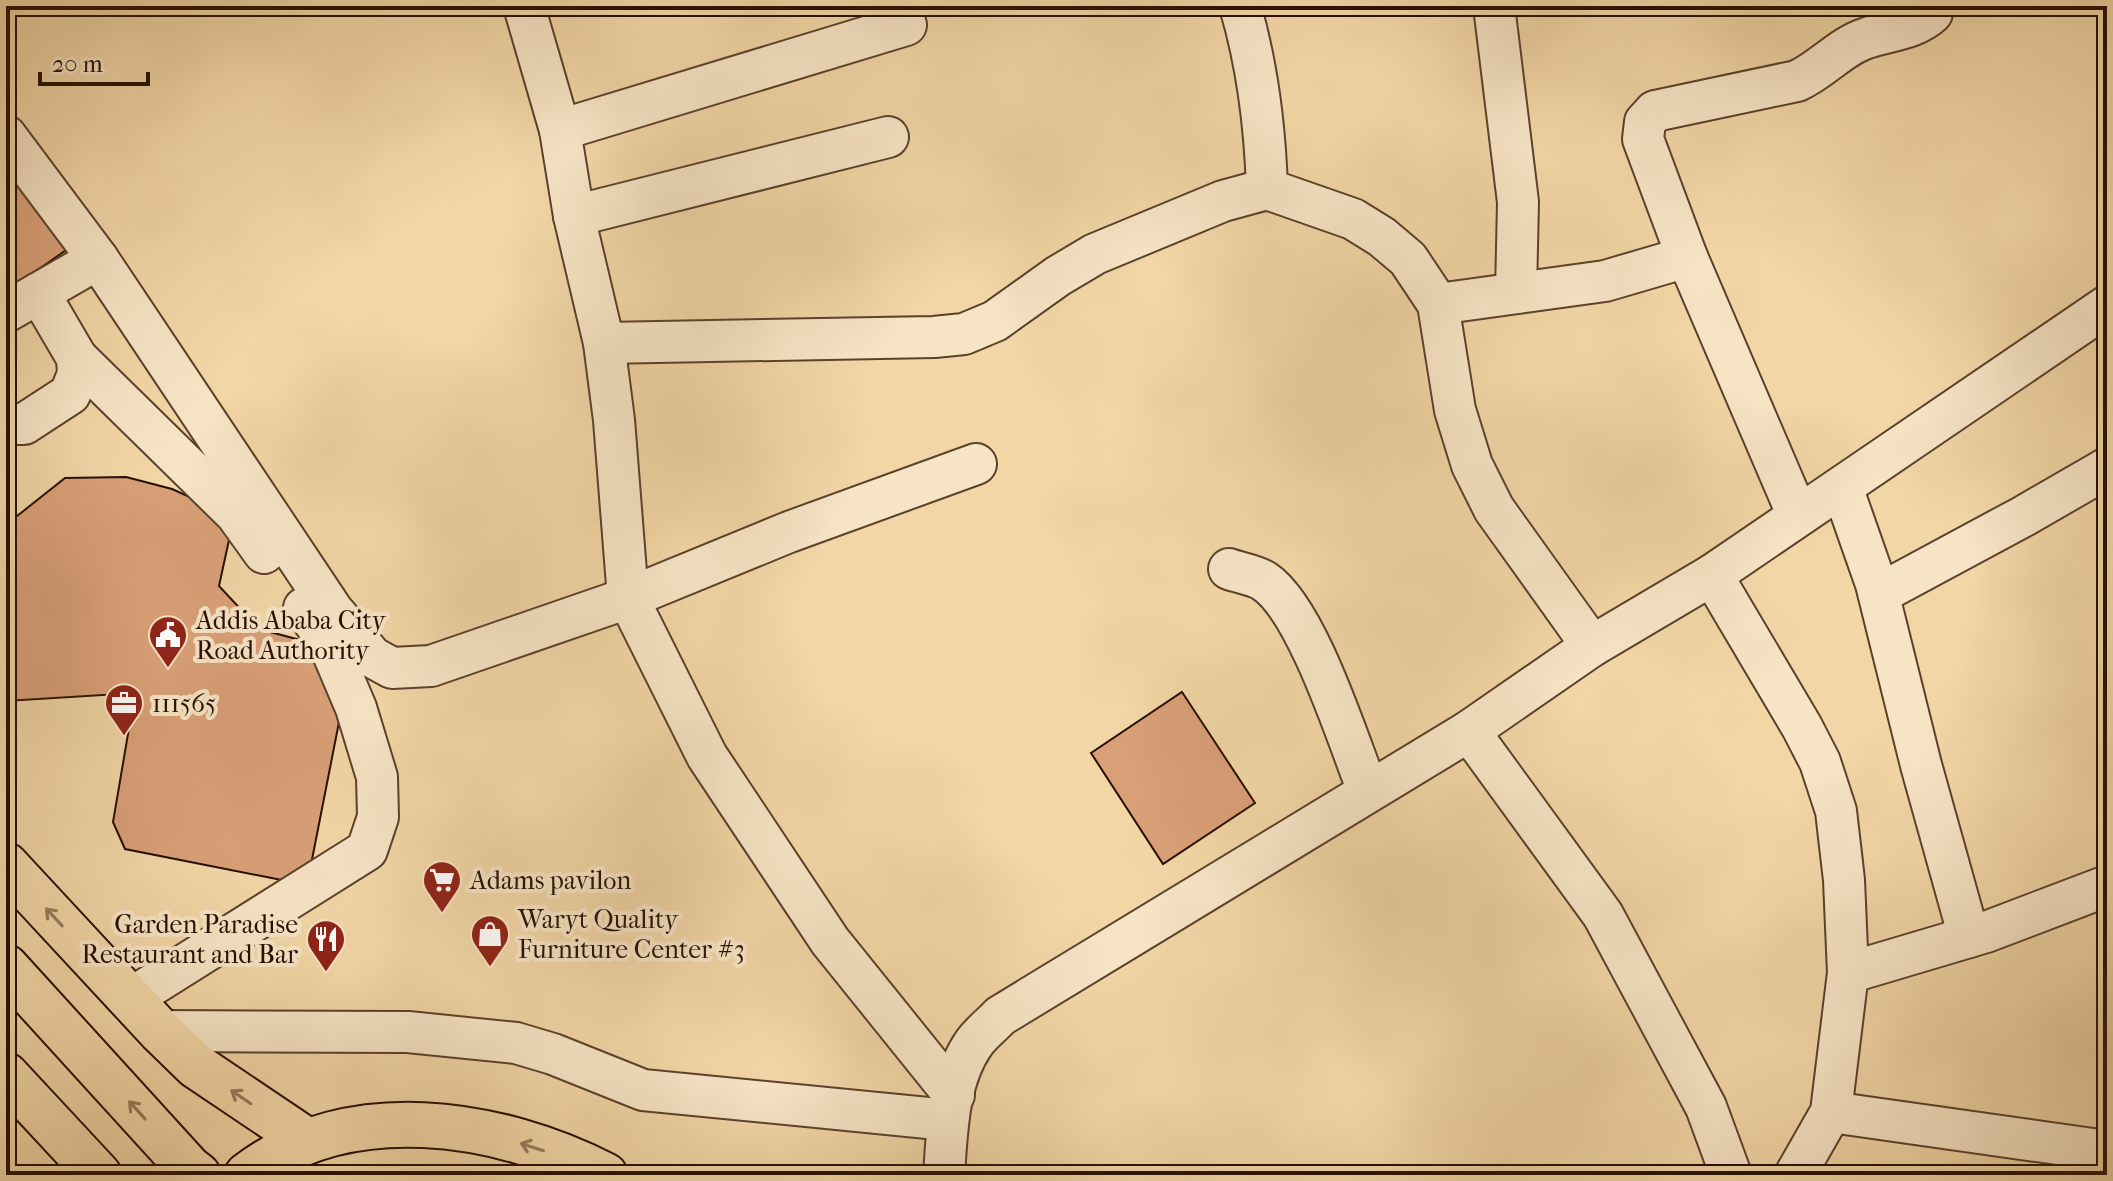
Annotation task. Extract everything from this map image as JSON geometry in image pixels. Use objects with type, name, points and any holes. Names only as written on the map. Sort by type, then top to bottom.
[{"type":"main road","points":[[6,865],[196,1066],[306,1140]]},
{"type":"main road","points":[[6,967],[194,1171]]},
{"type":"main road","points":[[6,1075],[99,1175]]},
{"type":"main road","points":[[248,1174],[306,1140],[370,1125],[438,1125],[510,1140],[582,1163],[605,1175]]},
{"type":"street","points":[[524,6],[560,130],[574,216],[604,343],[614,420],[628,598],[707,756],[830,941],[951,1108]]},
{"type":"street","points":[[1240,6],[1254,54],[1265,125],[1267,189]]},
{"type":"street","points":[[1494,6],[1518,202],[1516,293]]},
{"type":"street","points":[[1798,516],[1687,257],[1643,139],[1645,122],[1655,111],[1797,81],[1815,73],[1840,52],[1865,38],[1919,25],[1932,13],[1933,6]]},
{"type":"street","points":[[560,130],[906,25]]},
{"type":"street","points":[[6,136],[98,259],[333,611],[372,657],[392,668],[431,666],[628,598],[789,532],[976,464]]},
{"type":"street","points":[[574,216],[888,137]]},
{"type":"street","points":[[604,343],[964,334],[995,321],[1095,254],[1223,201],[1267,189],[1353,219],[1382,237],[1408,259],[1438,304],[1455,410],[1472,465],[1494,509],[1592,646]]},
{"type":"street","points":[[1438,304],[1605,281],[1687,257]]},
{"type":"street","points":[[98,259],[22,302],[236,514],[328,642],[356,708],[377,777],[378,817],[367,850],[130,999]]},
{"type":"street","points":[[944,1175],[951,1108],[963,1063],[975,1042],[1000,1016],[1469,731],[1592,646],[1712,575],[2107,306]]},
{"type":"street","points":[[6,424],[24,424],[70,394],[78,374],[77,358]]},
{"type":"street","points":[[1879,594],[2107,468]]},
{"type":"street","points":[[1842,487],[1879,594],[1921,765],[1969,937]]},
{"type":"street","points":[[1229,569],[1263,581],[1280,596],[1306,634],[1368,791]]},
{"type":"street","points":[[1712,575],[1820,762],[1836,811],[1844,880],[1848,973],[1831,1112],[1795,1175]]},
{"type":"street","points":[[1469,731],[1603,915],[1706,1107],[1731,1175]]},
{"type":"street","points":[[1848,973],[1969,937],[2107,886]]},
{"type":"street","points":[[160,1031],[408,1032],[516,1043],[553,1054],[643,1090],[951,1108]]},
{"type":"street","points":[[1831,1112],[2107,1151]]},
{"type":"shaded area","points":[[492,1167],[512,1175],[376,1175],[389,1170]]},
{"type":"building","points":[[6,156],[72,246],[6,292]]},
{"type":"building","name":"Addis Ababa City Road Authority","points":[[126,477],[172,489],[234,517],[219,586],[259,629],[323,646],[341,712],[307,885],[125,849],[113,822],[135,693],[6,701],[7,524],[65,478]]},
{"type":"building","points":[[1182,692],[1255,803],[1163,864],[1091,753]]},
{"type":"place","name":"Addis Ababa City Road Authority","points":[[168,669]]},
{"type":"place","name":"111565","points":[[124,737]]},
{"type":"place","name":"Adams pavilon","points":[[442,914]]},
{"type":"place","name":"Waryt Quality Furniture Center #3","points":[[490,968]]},
{"type":"place","name":"Garden Paradise Restaurant and Bar","points":[[326,973]]}]
